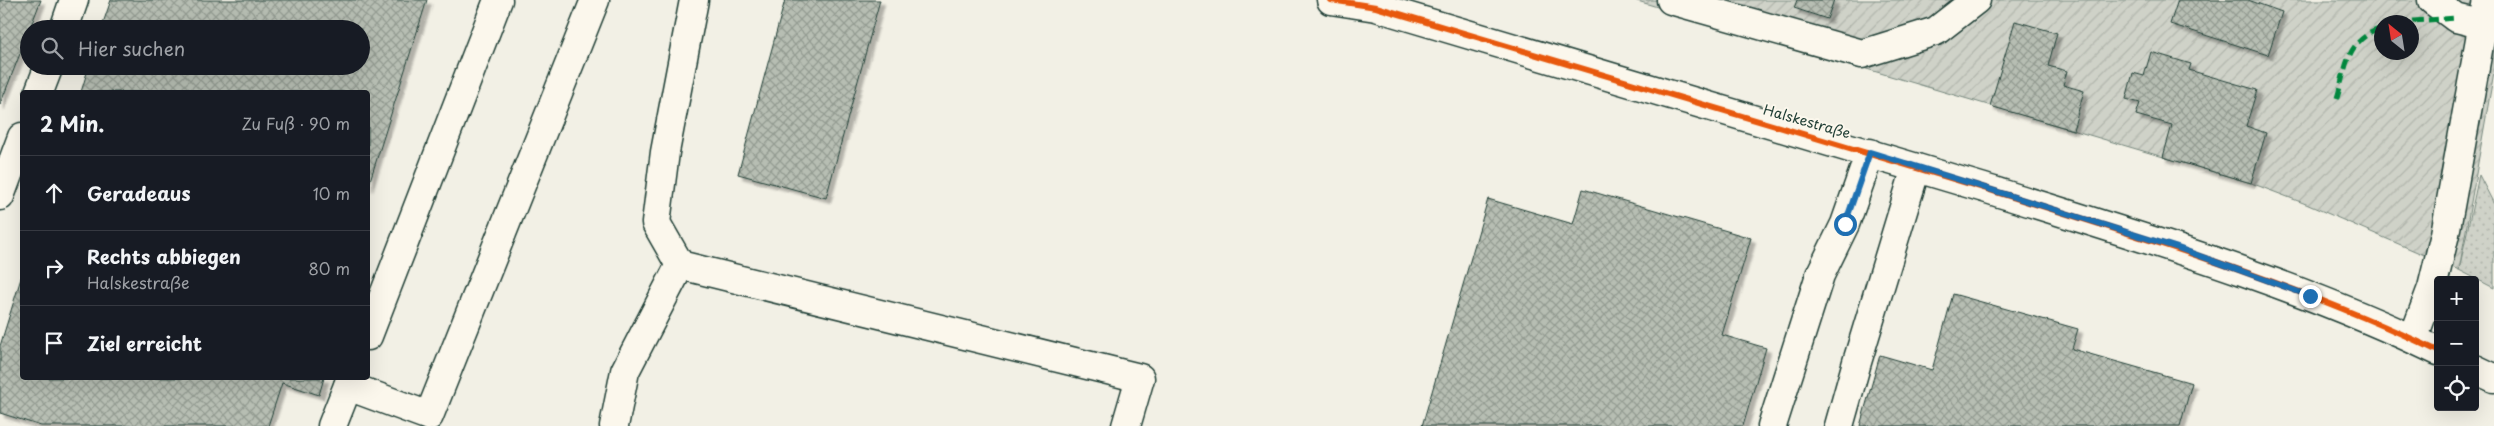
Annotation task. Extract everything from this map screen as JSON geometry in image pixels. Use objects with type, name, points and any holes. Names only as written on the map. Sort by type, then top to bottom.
[{"type":"street","points":[[67,20],[74,0]]},
{"type":"street","points":[[370,331],[498,0]]},
{"type":"street","points":[[332,426],[350,382],[429,416],[595,0]]},
{"type":"street","points":[[694,0],[665,152],[656,223],[680,264],[1140,378],[1126,426]]},
{"type":"street","name":"Halskestraße","points":[[1331,0],[1376,7],[1870,152],[1916,168],[2178,248],[2310,296],[2434,349]]},
{"type":"street","points":[[1671,0],[1862,54],[1936,31],[1976,0]]},
{"type":"street","points":[[2413,339],[2432,288],[2445,234],[2485,12],[2456,18],[2432,0]]},
{"type":"street","points":[[40,90],[46,75]]},
{"type":"street","points":[[0,196],[20,142]]},
{"type":"street","points":[[1772,426],[1820,275],[1845,224],[1870,152]]},
{"type":"street","points":[[1840,426],[1882,276],[1916,168]]},
{"type":"street","points":[[614,426],[625,371],[680,264]]},
{"type":"street","points":[[2479,371],[2494,378]]},
{"type":"shaded area","points":[[1634,0],[2494,0],[2494,72],[2459,270],[2306,204],[2251,183]]},
{"type":"shaded area","points":[[2479,175],[2494,204],[2494,288],[2479,280],[2479,276],[2471,276],[2459,270]]},
{"type":"building","points":[[0,0],[41,0],[33,20],[20,20],[20,54],[0,105]]},
{"type":"building","points":[[111,0],[427,0],[370,181],[370,90],[82,90],[86,75],[370,75],[370,20],[104,20]]},
{"type":"building","points":[[785,0],[880,0],[826,198],[738,174]]},
{"type":"building","points":[[1797,0],[1834,0],[1827,19],[1794,8]]},
{"type":"building","points":[[2178,0],[2248,0],[2282,12],[2268,55],[2170,24]]},
{"type":"building","points":[[2015,21],[2057,33],[2048,66],[2067,71],[2063,85],[2084,91],[2073,130],[1990,106]]},
{"type":"building","points":[[2151,52],[2191,64],[2189,70],[2257,90],[2246,126],[2266,133],[2251,183],[2163,157],[2172,125],[2136,115],[2140,103],[2126,99],[2133,73],[2144,76]]},
{"type":"building","points":[[1583,189],[1751,238],[1722,335],[1766,348],[1743,426],[1422,426],[1488,199],[1573,224]]},
{"type":"building","points":[[20,281],[20,380],[323,380],[319,395],[282,383],[268,426],[41,426],[0,413],[0,346]]},
{"type":"building","points":[[1953,294],[2078,329],[2072,349],[2192,383],[2180,426],[1860,426],[1880,355],[1932,370]]},
{"type":"marked path","points":[[2419,21],[2456,18]]},
{"type":"marked path","points":[[2337,98],[2350,55],[2361,39],[2374,31]]},
{"type":"cycle path","points":[[1331,0],[1376,7],[1832,142],[2099,224],[2271,281],[2383,326],[2434,349]]},
{"type":"route","points":[[1845,224],[1870,152],[1916,168],[2178,248],[2310,296]]}]
